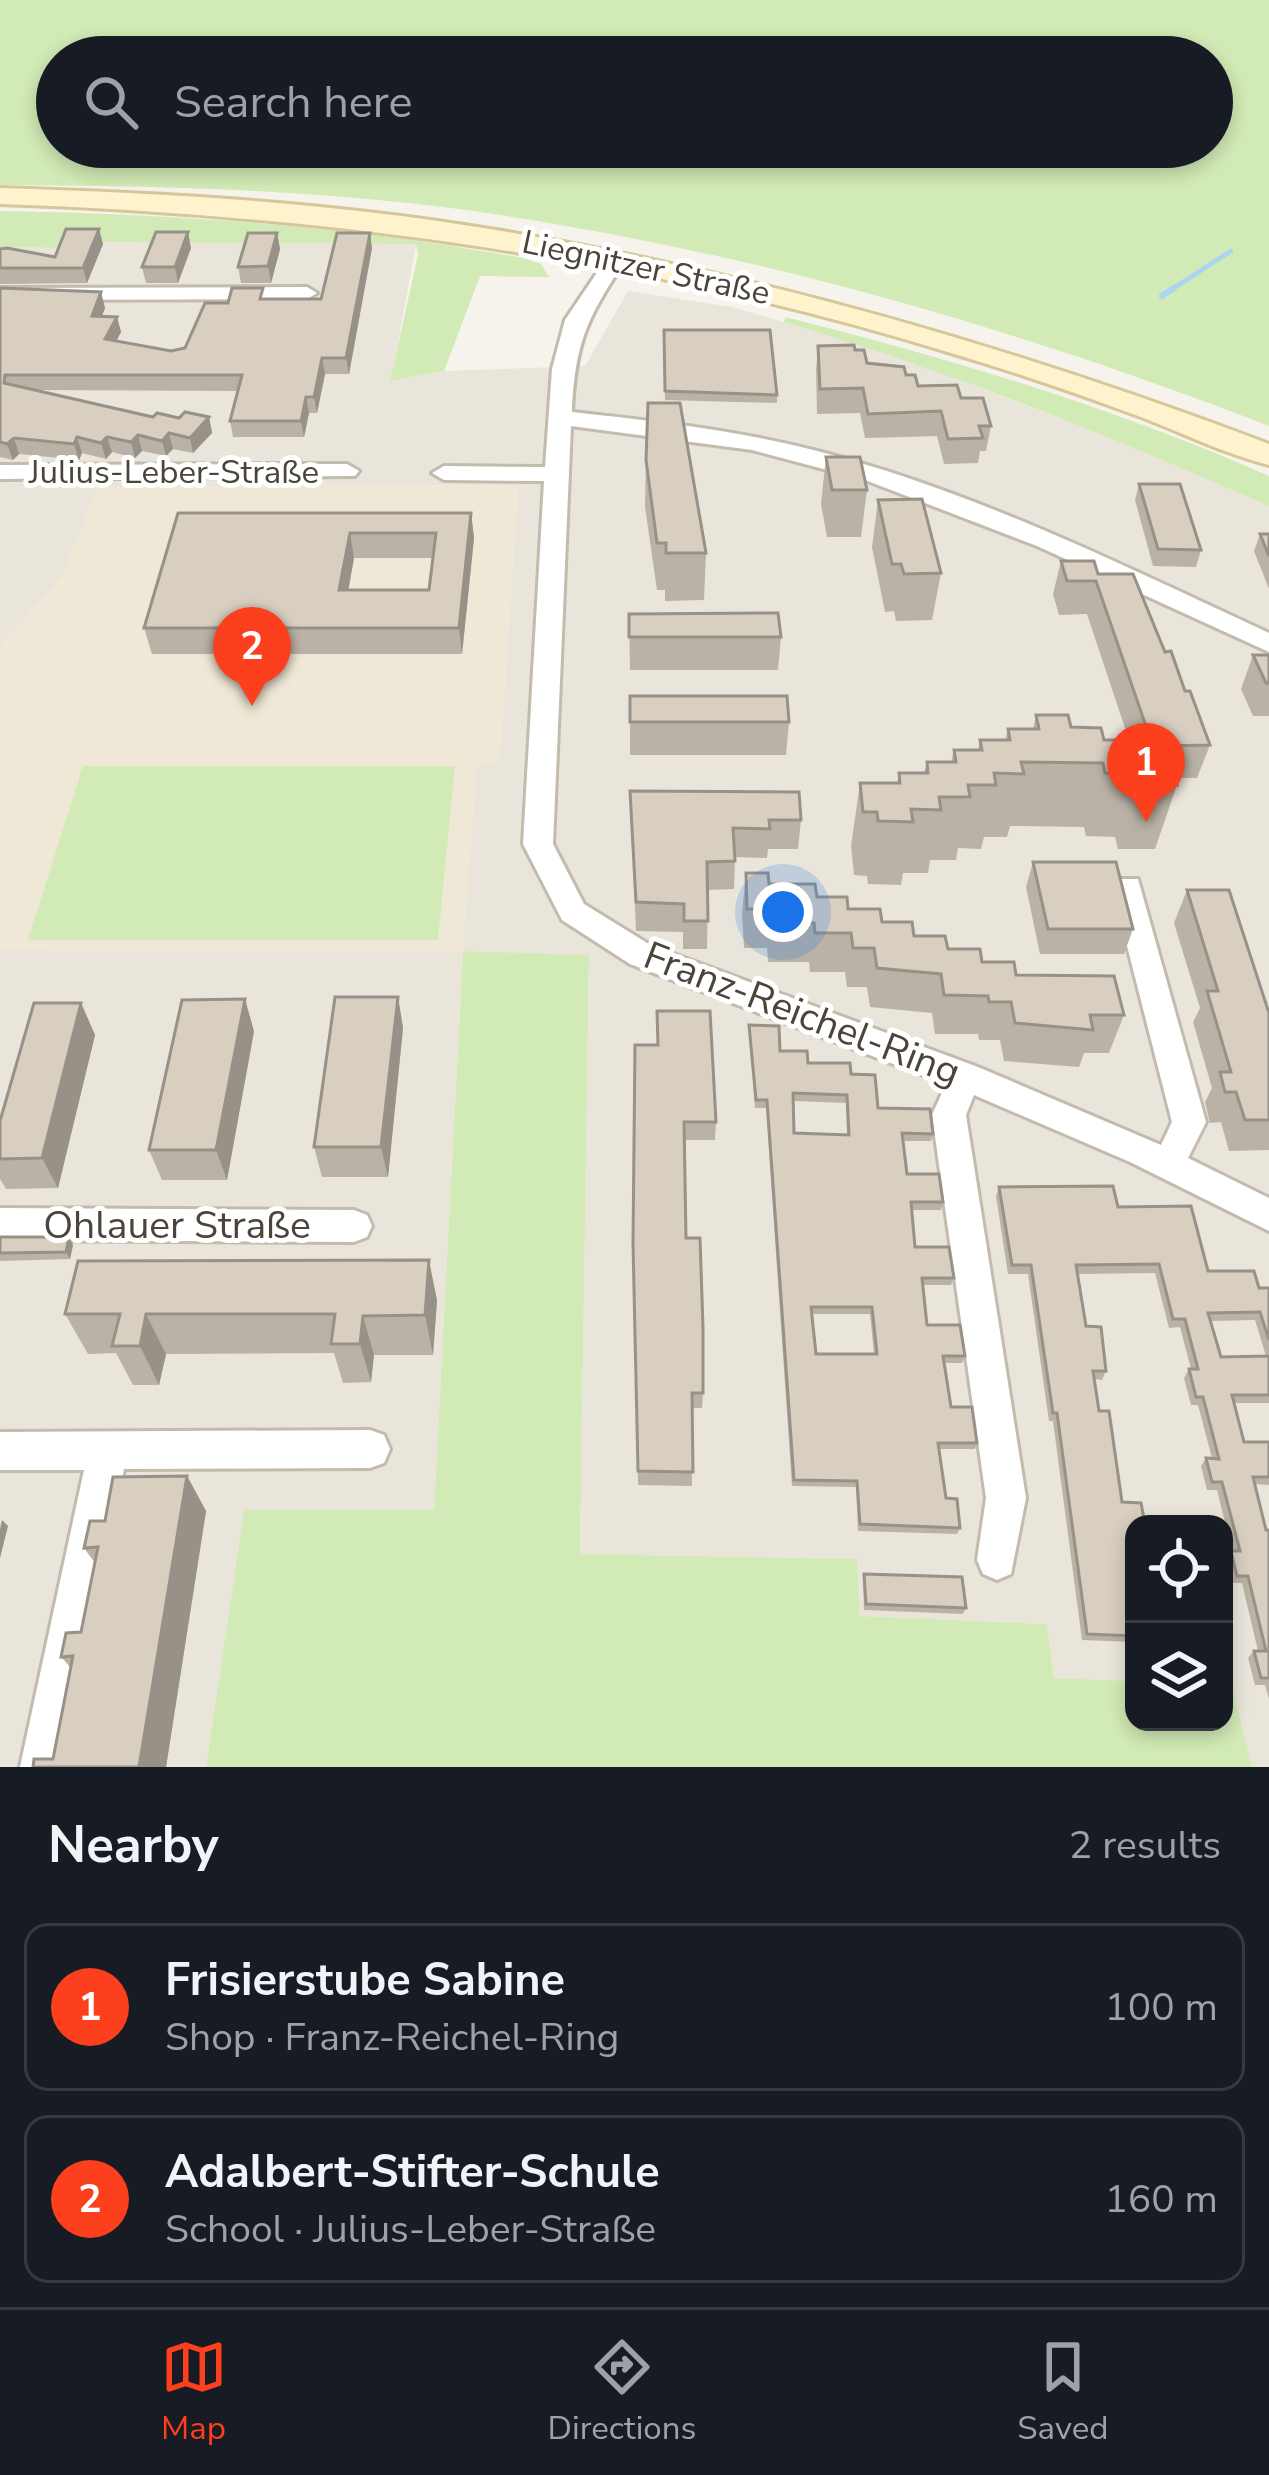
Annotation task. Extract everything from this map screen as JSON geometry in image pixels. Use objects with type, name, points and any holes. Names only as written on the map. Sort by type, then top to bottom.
[{"type":"main road","name":"Liegnitzer Straße","points":[[0,196],[176,200],[309,210],[451,229],[616,259],[762,291],[990,353],[1269,455]]},
{"type":"street","name":"Franz-Reichel-Ring","points":[[616,259],[588,298],[568,344],[555,474],[538,844],[560,893],[573,912],[641,955],[966,1077],[1168,1165],[1269,1215]]},
{"type":"street","points":[[0,294],[308,293]]},
{"type":"street","points":[[563,418],[695,432],[806,455],[901,483],[1030,533],[1269,644]]},
{"type":"street","name":"Julius-Leber-Straße","points":[[0,472],[347,471]]},
{"type":"street","points":[[444,473],[555,474]]},
{"type":"street","points":[[1127,887],[1189,1122],[1168,1165]]},
{"type":"street","points":[[966,1077],[949,1115],[1006,1498],[997,1560]]},
{"type":"street","name":"Ohlauer Straße","points":[[0,1224],[354,1226]]},
{"type":"street","points":[[0,1450],[370,1449]]},
{"type":"street","points":[[42,1767],[108,1450]]},
{"type":"shaded area","points":[[65,242],[416,244],[391,381],[444,371],[585,366],[628,291],[732,307],[891,354],[1138,448],[1269,506],[1269,1767],[1252,1767],[1233,1689],[1233,1515],[1125,1515],[1125,1681],[1054,1678],[1047,1624],[860,1616],[856,1559],[580,1554],[589,956],[463,951],[434,1511],[244,1510],[206,1767],[0,1767],[0,950],[462,951],[477,764],[499,764],[518,490],[500,485],[98,487],[63,576],[0,647],[0,247],[61,248]]},
{"type":"shaded area","points":[[500,485],[518,490],[499,764],[477,765],[463,951],[0,950],[0,647],[63,576],[97,487]]},
{"type":"green space","points":[[0,0],[1269,0],[1269,426],[979,325],[683,249],[421,204],[181,188],[0,185]]},
{"type":"green space","points":[[0,211],[132,215],[328,230],[523,258],[541,264],[549,277],[480,276],[444,371],[390,381],[418,255],[416,244],[65,242],[61,248],[0,247]]},
{"type":"green space","points":[[785,317],[1030,386],[1210,451],[1269,476],[1269,506],[1030,406],[784,322]]},
{"type":"green space","points":[[83,766],[455,766],[438,940],[28,940]]},
{"type":"green space","points":[[463,951],[589,955],[580,1554],[857,1559],[860,1616],[1047,1624],[1054,1678],[1125,1681],[1125,1731],[1233,1731],[1233,1688],[1252,1767],[206,1767],[244,1510],[434,1510]]},
{"type":"building","points":[[66,229],[99,229],[83,268],[0,268],[0,249],[55,257]]},
{"type":"building","points":[[156,232],[188,232],[175,267],[142,267]]},
{"type":"building","points":[[248,233],[277,233],[268,266],[238,267]]},
{"type":"building","points":[[337,233],[370,233],[346,358],[322,358],[314,397],[306,397],[301,421],[230,421],[242,375],[5,375],[4,383],[153,417],[157,413],[179,418],[185,412],[209,417],[190,438],[169,433],[162,441],[138,435],[131,442],[107,437],[101,443],[77,437],[74,444],[14,438],[7,444],[0,442],[0,288],[101,292],[92,316],[117,317],[105,339],[171,351],[185,348],[205,303],[228,303],[232,288],[263,288],[260,299],[321,299]]},
{"type":"building","points":[[664,330],[770,330],[777,395],[665,391]]},
{"type":"building","points":[[854,345],[855,350],[864,350],[867,363],[904,367],[906,375],[915,375],[918,386],[957,385],[961,398],[983,398],[991,426],[979,426],[983,438],[948,439],[941,411],[868,414],[863,388],[820,389],[818,346]]},
{"type":"building","points":[[648,403],[680,403],[706,553],[666,553],[666,543],[657,543],[646,460]]},
{"type":"building","points":[[826,457],[860,457],[867,490],[832,490]]},
{"type":"building","points":[[1139,484],[1180,484],[1201,550],[1158,549]]},
{"type":"building","points":[[922,499],[941,573],[904,574],[901,564],[892,564],[878,500]]},
{"type":"building","points":[[178,513],[471,513],[459,628],[144,628]],"holes":[[[350,533],[436,533],[429,590],[339,590]]]},
{"type":"building","points":[[1260,534],[1269,534],[1269,556]]},
{"type":"building","points":[[1061,561],[1094,561],[1098,574],[1133,574],[1165,652],[1171,651],[1185,691],[1190,691],[1210,745],[1164,746],[1161,735],[1149,735],[1096,581],[1067,581]]},
{"type":"building","points":[[778,613],[781,637],[629,637],[629,614]]},
{"type":"building","points":[[1253,655],[1269,655],[1269,683],[1266,683]]},
{"type":"building","points":[[630,696],[787,696],[789,722],[630,722]]},
{"type":"building","points":[[1036,715],[1068,715],[1071,727],[1101,728],[1104,740],[1132,740],[1134,750],[1167,750],[1177,785],[1139,785],[1136,773],[1105,773],[1103,763],[1021,762],[1024,774],[994,773],[996,785],[968,785],[970,797],[939,797],[941,810],[911,809],[913,822],[878,821],[877,812],[863,812],[860,783],[900,783],[899,773],[928,773],[927,762],[956,762],[954,750],[982,750],[980,740],[1010,740],[1008,729],[1039,729]]},
{"type":"building","points":[[630,791],[799,792],[801,820],[769,820],[770,829],[733,828],[735,861],[707,862],[708,921],[684,921],[684,904],[636,902]]},
{"type":"building","points":[[1033,862],[1116,862],[1133,929],[1048,929]]},
{"type":"building","points":[[746,873],[768,873],[769,884],[815,884],[817,897],[847,897],[848,909],[880,909],[882,922],[912,922],[914,936],[945,936],[948,949],[980,949],[982,962],[1014,962],[1016,975],[1114,976],[1124,1015],[1090,1015],[1093,1030],[1015,1023],[1011,1002],[944,995],[941,974],[877,968],[874,948],[853,948],[851,933],[815,933],[814,923],[772,923],[771,909],[747,909]]},
{"type":"building","points":[[1187,890],[1229,890],[1269,1013],[1269,1120],[1245,1120],[1236,1092],[1225,1092],[1220,1072],[1231,1072],[1207,991],[1218,991]]},
{"type":"building","points":[[335,997],[398,997],[381,1147],[314,1147]]},
{"type":"building","points":[[245,999],[216,1150],[149,1150],[182,1000]]},
{"type":"building","points":[[34,1003],[81,1003],[42,1158],[0,1159],[0,1121]]},
{"type":"building","points":[[657,1011],[710,1011],[716,1122],[684,1122],[686,1238],[700,1238],[703,1327],[703,1393],[692,1393],[693,1472],[638,1471],[635,1045],[658,1045]]},
{"type":"building","points":[[749,1025],[779,1026],[780,1051],[807,1051],[808,1063],[850,1063],[851,1074],[875,1075],[878,1108],[930,1109],[933,1134],[902,1133],[907,1174],[939,1174],[943,1202],[911,1202],[915,1247],[949,1247],[954,1278],[922,1278],[927,1325],[960,1325],[965,1356],[943,1356],[951,1407],[972,1407],[977,1443],[938,1443],[946,1498],[957,1499],[960,1528],[860,1524],[857,1481],[794,1480],[767,1100],[756,1100]],"holes":[[[793,1093],[847,1095],[849,1135],[794,1133]],[[811,1307],[872,1307],[877,1354],[816,1354]]]},
{"type":"building","points":[[1113,1186],[1118,1207],[1191,1206],[1208,1271],[1254,1271],[1259,1288],[1269,1288],[1269,1340],[1260,1312],[1208,1313],[1221,1357],[1269,1356],[1269,1395],[1232,1395],[1244,1442],[1269,1442],[1269,1477],[1253,1477],[1269,1530],[1269,1678],[1261,1678],[1254,1651],[1266,1651],[1248,1576],[1237,1576],[1233,1559],[1233,1551],[1240,1551],[1233,1515],[1222,1482],[1212,1482],[1206,1458],[1219,1459],[1203,1397],[1196,1397],[1189,1369],[1198,1369],[1185,1319],[1173,1319],[1159,1264],[1076,1265],[1086,1326],[1101,1327],[1106,1371],[1093,1371],[1099,1411],[1109,1411],[1122,1502],[1141,1503],[1143,1515],[1125,1515],[1125,1636],[1087,1634],[1031,1265],[1012,1265],[999,1187]]},
{"type":"building","points":[[0,1237],[69,1237],[66,1252],[0,1253]]},
{"type":"building","points":[[429,1260],[425,1315],[363,1316],[360,1344],[331,1344],[335,1314],[146,1314],[140,1346],[112,1346],[120,1314],[65,1314],[78,1261]]},
{"type":"building","points":[[187,1476],[139,1767],[33,1767],[34,1759],[53,1759],[73,1656],[61,1657],[66,1633],[81,1632],[98,1547],[84,1548],[90,1521],[105,1521],[113,1477]]},
{"type":"building","points":[[864,1574],[962,1577],[966,1608],[866,1604]]},
{"type":"waterway","points":[[1169,291],[1231,251]]},
{"type":"waterway","points":[[1162,296],[1174,288]]},
{"type":"place","name":"Adalbert-Stifter-Schule","points":[[252,706]]},
{"type":"place","name":"Frisierstube Sabine","points":[[1146,822]]}]
